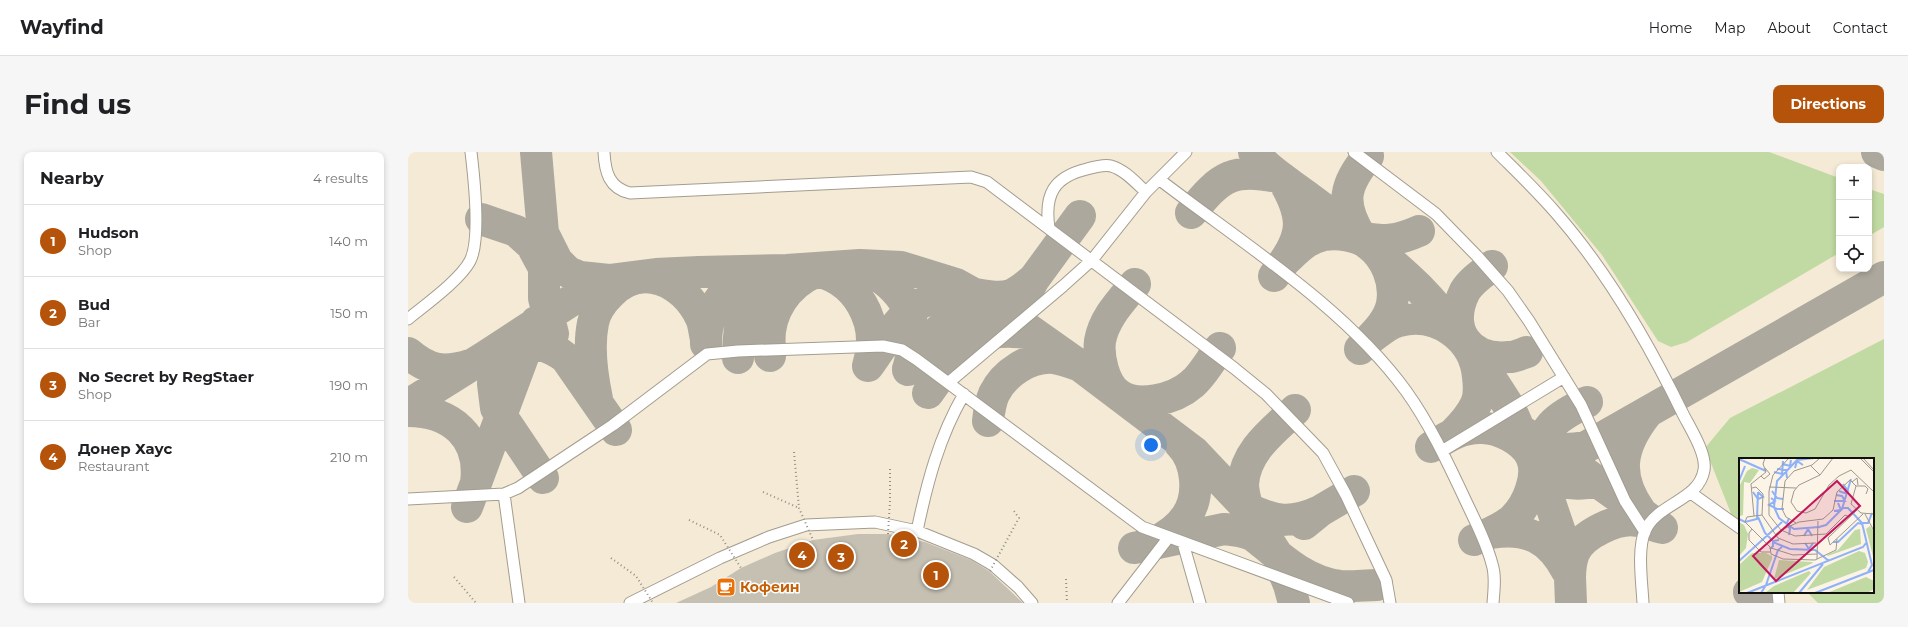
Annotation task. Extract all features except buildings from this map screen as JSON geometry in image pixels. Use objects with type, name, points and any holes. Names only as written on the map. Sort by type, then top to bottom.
[{"type":"lane","points":[[408,319],[464,271],[474,252],[475,218],[471,152]]},
{"type":"lane","points":[[604,152],[609,180],[618,189],[630,193],[971,177],[987,182],[1092,260],[1266,394],[1307,435],[1323,453],[1346,495],[1386,580],[1390,603]]},
{"type":"lane","points":[[948,383],[1092,260],[1146,192],[1160,180],[1186,152]]},
{"type":"lane","points":[[1354,152],[1436,214],[1472,250],[1508,291],[1529,321],[1581,405],[1625,501],[1645,532]]},
{"type":"lane","points":[[1497,152],[1557,214],[1594,262],[1628,313],[1675,396],[1704,460],[1704,473],[1698,487],[1657,514],[1645,532],[1642,543],[1643,603]]},
{"type":"lane","points":[[1048,228],[1047,213],[1050,196],[1058,183],[1064,177],[1076,172],[1110,166],[1127,175],[1146,192]]},
{"type":"lane","points":[[1160,180],[1300,286],[1338,317],[1394,375],[1407,392],[1442,451],[1482,536],[1493,564],[1493,603]]},
{"type":"lane","points":[[408,499],[504,494],[518,488],[613,425],[706,354],[738,351],[883,346],[902,350],[964,394],[1142,527],[1348,603]]},
{"type":"lane","points":[[1442,451],[1564,377]]},
{"type":"lane","points":[[917,531],[940,443],[952,415],[964,394]]},
{"type":"lane","points":[[1691,493],[1739,527]]},
{"type":"lane","points":[[504,494],[519,603]]},
{"type":"lane","points":[[630,603],[720,558],[769,537],[806,525],[875,522],[917,531],[974,554],[993,565],[1018,587],[1032,603]]},
{"type":"lane","points":[[1118,603],[1169,537]]},
{"type":"lane","points":[[1183,543],[1200,603]]},
{"type":"path","points":[[794,452],[799,508],[813,540]]},
{"type":"path","points":[[888,534],[890,466]]},
{"type":"path","points":[[763,492],[799,508]]},
{"type":"path","points":[[990,571],[1019,518],[1014,511]]},
{"type":"path","points":[[689,520],[720,535],[741,568]]},
{"type":"path","points":[[611,558],[636,576],[653,603]]},
{"type":"path","points":[[454,577],[476,603]]},
{"type":"path","points":[[1066,579],[1067,603]]},
{"type":"path","points":[[408,600],[411,603]]},
{"type":"shaded area","points":[[408,152],[1884,152],[1884,603],[408,603]]},
{"type":"green space","points":[[1510,152],[1769,152],[1836,177],[1836,255],[1687,342],[1671,347],[1658,341],[1602,255],[1541,181]]},
{"type":"green space","points":[[1872,190],[1884,194],[1884,227],[1872,234]]},
{"type":"green space","points":[[1884,339],[1884,603],[1818,603],[1808,593],[1874,593],[1874,458],[1739,458],[1739,526],[1734,521],[1705,448],[1730,418]]},
{"type":"taxiway","points":[[536,152],[543,233],[557,261],[568,272],[580,277],[609,280],[656,274],[699,272],[787,270],[860,265],[901,267],[956,284],[994,305],[1079,365],[1194,452],[1247,508],[1276,553],[1289,585],[1294,603]]},
{"type":"taxiway","points":[[1254,152],[1271,170],[1349,228],[1405,274],[1443,314],[1488,374],[1508,405],[1532,457],[1537,464],[1560,532],[1570,578],[1571,603]]},
{"type":"taxiway","points":[[1877,152],[1884,155]]},
{"type":"taxiway","points":[[1368,156],[1354,177],[1348,195],[1350,214],[1361,237],[1376,240],[1390,240],[1404,237],[1419,231]]},
{"type":"taxiway","points":[[1191,213],[1211,190],[1220,182],[1230,177],[1252,173],[1282,178],[1296,206],[1299,218],[1299,228],[1291,250],[1274,276]]},
{"type":"taxiway","points":[[1028,299],[1029,288],[1034,279],[1080,216]]},
{"type":"taxiway","points":[[481,219],[516,231],[545,257]]},
{"type":"taxiway","points":[[1286,260],[1308,241],[1318,236],[1329,234],[1347,235],[1363,241],[1374,249],[1380,256],[1385,263],[1391,279],[1393,296],[1392,304],[1383,323],[1360,349]]},
{"type":"taxiway","points":[[530,242],[544,268],[544,298],[553,334]]},
{"type":"taxiway","points":[[860,265],[876,274],[889,284],[900,295],[907,307],[913,335],[912,352],[908,370]]},
{"type":"taxiway","points":[[1492,266],[1474,281],[1465,291],[1460,305],[1458,318],[1460,330],[1464,340],[1472,348],[1482,354],[1495,357],[1516,356],[1527,352]]},
{"type":"taxiway","points":[[770,356],[770,331],[772,320],[781,301],[795,284],[824,269]]},
{"type":"taxiway","points":[[811,270],[827,274],[841,282],[853,292],[862,304],[868,319],[871,334],[871,350],[868,366]]},
{"type":"taxiway","points":[[706,344],[710,320],[714,308],[721,298],[738,282],[748,276],[760,272]]},
{"type":"taxiway","points":[[738,358],[740,331],[746,308],[760,289],[782,273]]},
{"type":"taxiway","points":[[597,399],[591,361],[593,323],[595,315],[602,304],[610,294],[622,284],[635,279],[648,277],[673,285],[684,294],[693,305],[702,320],[706,339]]},
{"type":"taxiway","points":[[1520,429],[1536,441],[1550,447],[1558,449],[1586,447],[1884,277]]},
{"type":"taxiway","points":[[868,366],[891,332],[905,316],[919,304],[932,298],[953,293],[968,293],[1002,297],[1017,292],[1034,279]]},
{"type":"taxiway","points":[[408,405],[592,287],[609,280]]},
{"type":"taxiway","points":[[1135,284],[1109,317],[1100,341],[1100,355],[1103,370],[1109,384],[1118,394],[1135,401],[1156,400],[1176,394],[1196,380],[1220,348]]},
{"type":"taxiway","points":[[908,369],[939,330],[951,320],[971,314],[1008,317]]},
{"type":"taxiway","points":[[1371,338],[1392,324],[1399,321],[1413,319],[1427,320],[1440,324],[1452,331],[1462,340],[1470,350],[1475,363],[1479,394],[1472,412],[1454,433]]},
{"type":"taxiway","points":[[467,507],[536,322]]},
{"type":"taxiway","points":[[928,393],[960,351],[972,342],[984,336],[998,332],[1015,332],[1036,335]]},
{"type":"taxiway","points":[[543,478],[496,408],[493,384],[494,366],[497,358],[509,341],[539,345],[560,353],[566,358],[616,430]]},
{"type":"taxiway","points":[[408,353],[423,364],[437,369],[461,368],[470,365]]},
{"type":"taxiway","points":[[988,421],[991,404],[998,386],[1019,367],[1045,358],[1057,358],[1078,365]]},
{"type":"taxiway","points":[[1587,402],[1566,413],[1546,432],[1539,451],[1537,464],[1551,475],[1564,482],[1579,484],[1596,481]]},
{"type":"taxiway","points":[[1295,410],[1269,434],[1249,461],[1243,484],[1247,508],[1257,513],[1283,520],[1300,518],[1320,511]]},
{"type":"taxiway","points":[[408,411],[424,412],[438,416],[450,422],[460,430],[468,440],[474,452],[477,467],[476,483]]},
{"type":"taxiway","points":[[1641,512],[1627,486],[1624,474],[1624,462],[1626,450],[1631,438],[1647,413]]},
{"type":"taxiway","points":[[1431,447],[1449,436],[1461,431],[1482,428],[1496,430],[1510,436],[1522,445],[1531,456],[1534,472],[1533,480],[1524,505],[1510,522],[1495,531],[1474,540]]},
{"type":"taxiway","points":[[1155,543],[1172,532],[1183,521],[1191,509],[1194,499],[1195,479],[1193,469],[1186,451],[1180,444]]},
{"type":"taxiway","points":[[1578,468],[1662,528]]},
{"type":"taxiway","points":[[1304,524],[1320,511],[1354,491]]},
{"type":"taxiway","points":[[1570,578],[1574,553],[1578,546],[1592,533],[1611,524],[1630,520],[1641,521],[1659,527]]},
{"type":"taxiway","points":[[1134,548],[1224,529],[1236,530],[1254,536],[1283,560],[1304,574],[1327,584],[1340,586],[1377,585]]},
{"type":"taxiway","points":[[1491,533],[1516,532],[1536,537],[1553,550],[1567,571]]},
{"type":"taxiway","points":[[1750,593],[1763,603]]},
{"type":"place","name":"Bud","points":[[904,544]]},
{"type":"place","name":"Донер Хаус","points":[[802,555]]},
{"type":"place","name":"No Secret by RegStaer","points":[[841,557]]},
{"type":"place","name":"Hudson","points":[[936,575]]},
{"type":"place","name":"Кофеин","points":[[726,587]]}]
